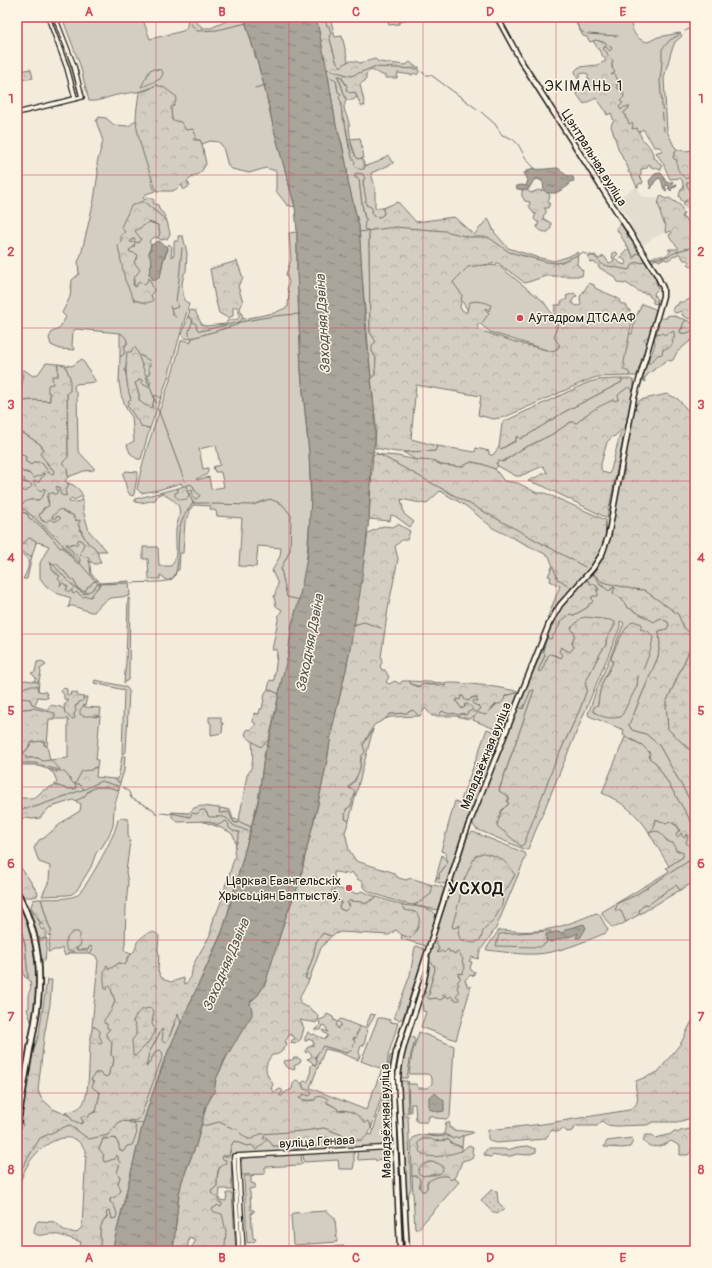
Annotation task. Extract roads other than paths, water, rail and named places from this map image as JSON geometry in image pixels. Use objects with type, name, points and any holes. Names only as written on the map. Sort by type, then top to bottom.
[{"type":"main road","name":"Цэнтральная вуліца","points":[[498,17],[521,61],[658,275],[663,288]]},
{"type":"main road","name":"Маладзёжная вуліца","points":[[400,1251],[393,1069],[396,1052],[467,828],[549,624],[560,605],[598,561],[608,537],[634,398],[660,309],[663,288]]},
{"type":"main road","points":[[17,892],[29,918],[33,934],[38,957],[39,986],[38,1007],[17,1126]]},
{"type":"main road","name":"Маладзёжная вуліца","points":[[407,1251],[398,1099],[399,1068],[402,1053],[425,977],[428,948]]},
{"type":"main road","name":"вуліца Генава","points":[[395,1147],[401,1147]]},
{"type":"street","points":[[48,17],[67,68],[75,98]]},
{"type":"street","points":[[17,113],[82,97],[74,66],[55,17]]},
{"type":"street","name":"вуліца Генава","points":[[236,1156],[395,1147]]},
{"type":"street","points":[[236,1156],[239,1251]]},
{"type":"street","points":[[236,1156],[243,1251]]},
{"type":"water","name":"Заходняя Дзвіна","points":[[244,17],[316,17],[327,69],[336,125],[342,144],[348,182],[359,226],[365,320],[375,417],[375,441],[371,462],[369,519],[360,593],[347,665],[332,729],[318,804],[300,881],[285,919],[265,984],[258,995],[250,1002],[252,1015],[226,1057],[216,1079],[214,1092],[206,1106],[197,1142],[182,1181],[179,1194],[173,1251],[112,1251],[143,1123],[152,1095],[169,1049],[221,935],[226,920],[258,803],[264,756],[271,734],[288,656],[292,624],[299,600],[308,552],[311,497],[309,453],[301,371],[295,207],[273,126],[264,85]]},
{"type":"water","points":[[532,168],[558,168],[566,175],[573,177],[574,181],[569,182],[568,186],[556,193],[547,193],[544,190],[543,182],[538,179],[534,180],[528,190],[517,189],[516,186],[526,186],[528,180],[524,173]]},
{"type":"water","points":[[660,173],[666,182],[669,183],[672,181],[673,185],[677,184],[676,187],[672,188],[671,191],[668,188],[670,188],[669,186],[666,185],[665,187],[667,190],[664,190],[662,181],[659,178],[655,181],[651,189],[649,181],[655,174]]},
{"type":"water","points":[[159,241],[168,248],[163,261],[160,277],[154,281],[149,274],[152,262],[149,254],[151,245]]},
{"type":"water","points":[[584,924],[586,928],[580,938],[576,938],[578,933],[551,942],[546,940],[546,934],[556,932],[563,933],[566,929]]},
{"type":"water","points":[[435,1093],[444,1101],[444,1111],[438,1112],[429,1109],[429,1097]]},
{"type":"waterway","points":[[190,17],[191,24],[197,31],[217,30],[247,23]]},
{"type":"waterway","points":[[568,17],[574,20],[579,29],[584,33]]},
{"type":"waterway","points":[[685,31],[695,26]]},
{"type":"waterway","points":[[587,34],[618,36]]},
{"type":"waterway","points":[[664,131],[660,81],[662,49],[670,40],[679,35]]},
{"type":"waterway","points":[[327,69],[351,76],[374,67],[417,69]]},
{"type":"waterway","points":[[422,72],[426,75],[431,75],[477,109]]},
{"type":"waterway","points":[[255,88],[266,85]]},
{"type":"waterway","points":[[481,112],[495,124],[502,135],[513,139],[516,142],[529,162],[537,170]]},
{"type":"waterway","points":[[359,232],[395,227],[445,231],[469,237],[488,237],[509,252],[556,263],[562,262],[582,253],[594,256],[603,265],[629,270],[634,263],[642,263],[644,261]]},
{"type":"waterway","points":[[172,309],[178,307],[176,301],[182,248]]},
{"type":"waterway","points":[[650,258],[661,258],[685,249],[695,248]]},
{"type":"waterway","points":[[170,306],[173,315],[176,317]]},
{"type":"waterway","points":[[192,321],[196,324],[197,329],[200,331],[262,318],[300,314]]},
{"type":"waterway","points":[[139,357],[156,403]]},
{"type":"waterway","points":[[158,409],[185,482]]},
{"type":"waterway","points":[[373,451],[585,567]]},
{"type":"waterway","points":[[186,486],[193,503]]},
{"type":"waterway","points":[[212,504],[253,505],[270,499],[282,504],[291,515],[290,550],[281,569],[287,597],[300,600]]},
{"type":"waterway","points":[[193,503],[208,503]]},
{"type":"waterway","points":[[132,583],[162,582],[170,580],[174,577],[177,565],[180,527],[185,515],[193,503]]},
{"type":"waterway","points":[[17,512],[24,509],[34,517],[81,564],[98,584],[128,583]]},
{"type":"waterway","points":[[50,561],[71,584],[84,594],[92,590],[97,584]]},
{"type":"waterway","points":[[594,574],[602,582],[632,589],[644,590],[678,614],[684,628],[695,637]]},
{"type":"waterway","points":[[353,625],[364,622],[381,628]]},
{"type":"waterway","points":[[17,763],[35,763],[64,772],[74,784],[79,784],[84,789]]},
{"type":"waterway","points":[[17,810],[35,807],[85,789],[101,781],[118,786]]},
{"type":"waterway","points":[[123,787],[129,792],[131,798],[154,810],[156,814],[171,813],[190,817],[192,813],[197,814],[201,810],[205,810],[209,817],[225,817],[234,826],[251,832]]},
{"type":"waterway","points":[[17,1176],[40,1138],[69,1125],[89,1139],[108,1135],[120,1121],[143,1123]]},
{"type":"waterway","points":[[202,1125],[219,1122],[232,1128]]},
{"type":"waterway","points":[[240,1133],[248,1139],[252,1139],[260,1134],[324,1128],[345,1136]]},
{"type":"place","name":"Аўтадром ДТСААФ","points":[[520,318]]},
{"type":"place","name":"Царква Евангельскіх Хрысьціян Баптыстаў.","points":[[349,888]]},
{"type":"district","name":"ЭКІМАНЬ 1","points":[[584,86]]},
{"type":"district","name":"УСХОД","points":[[476,888]]}]
